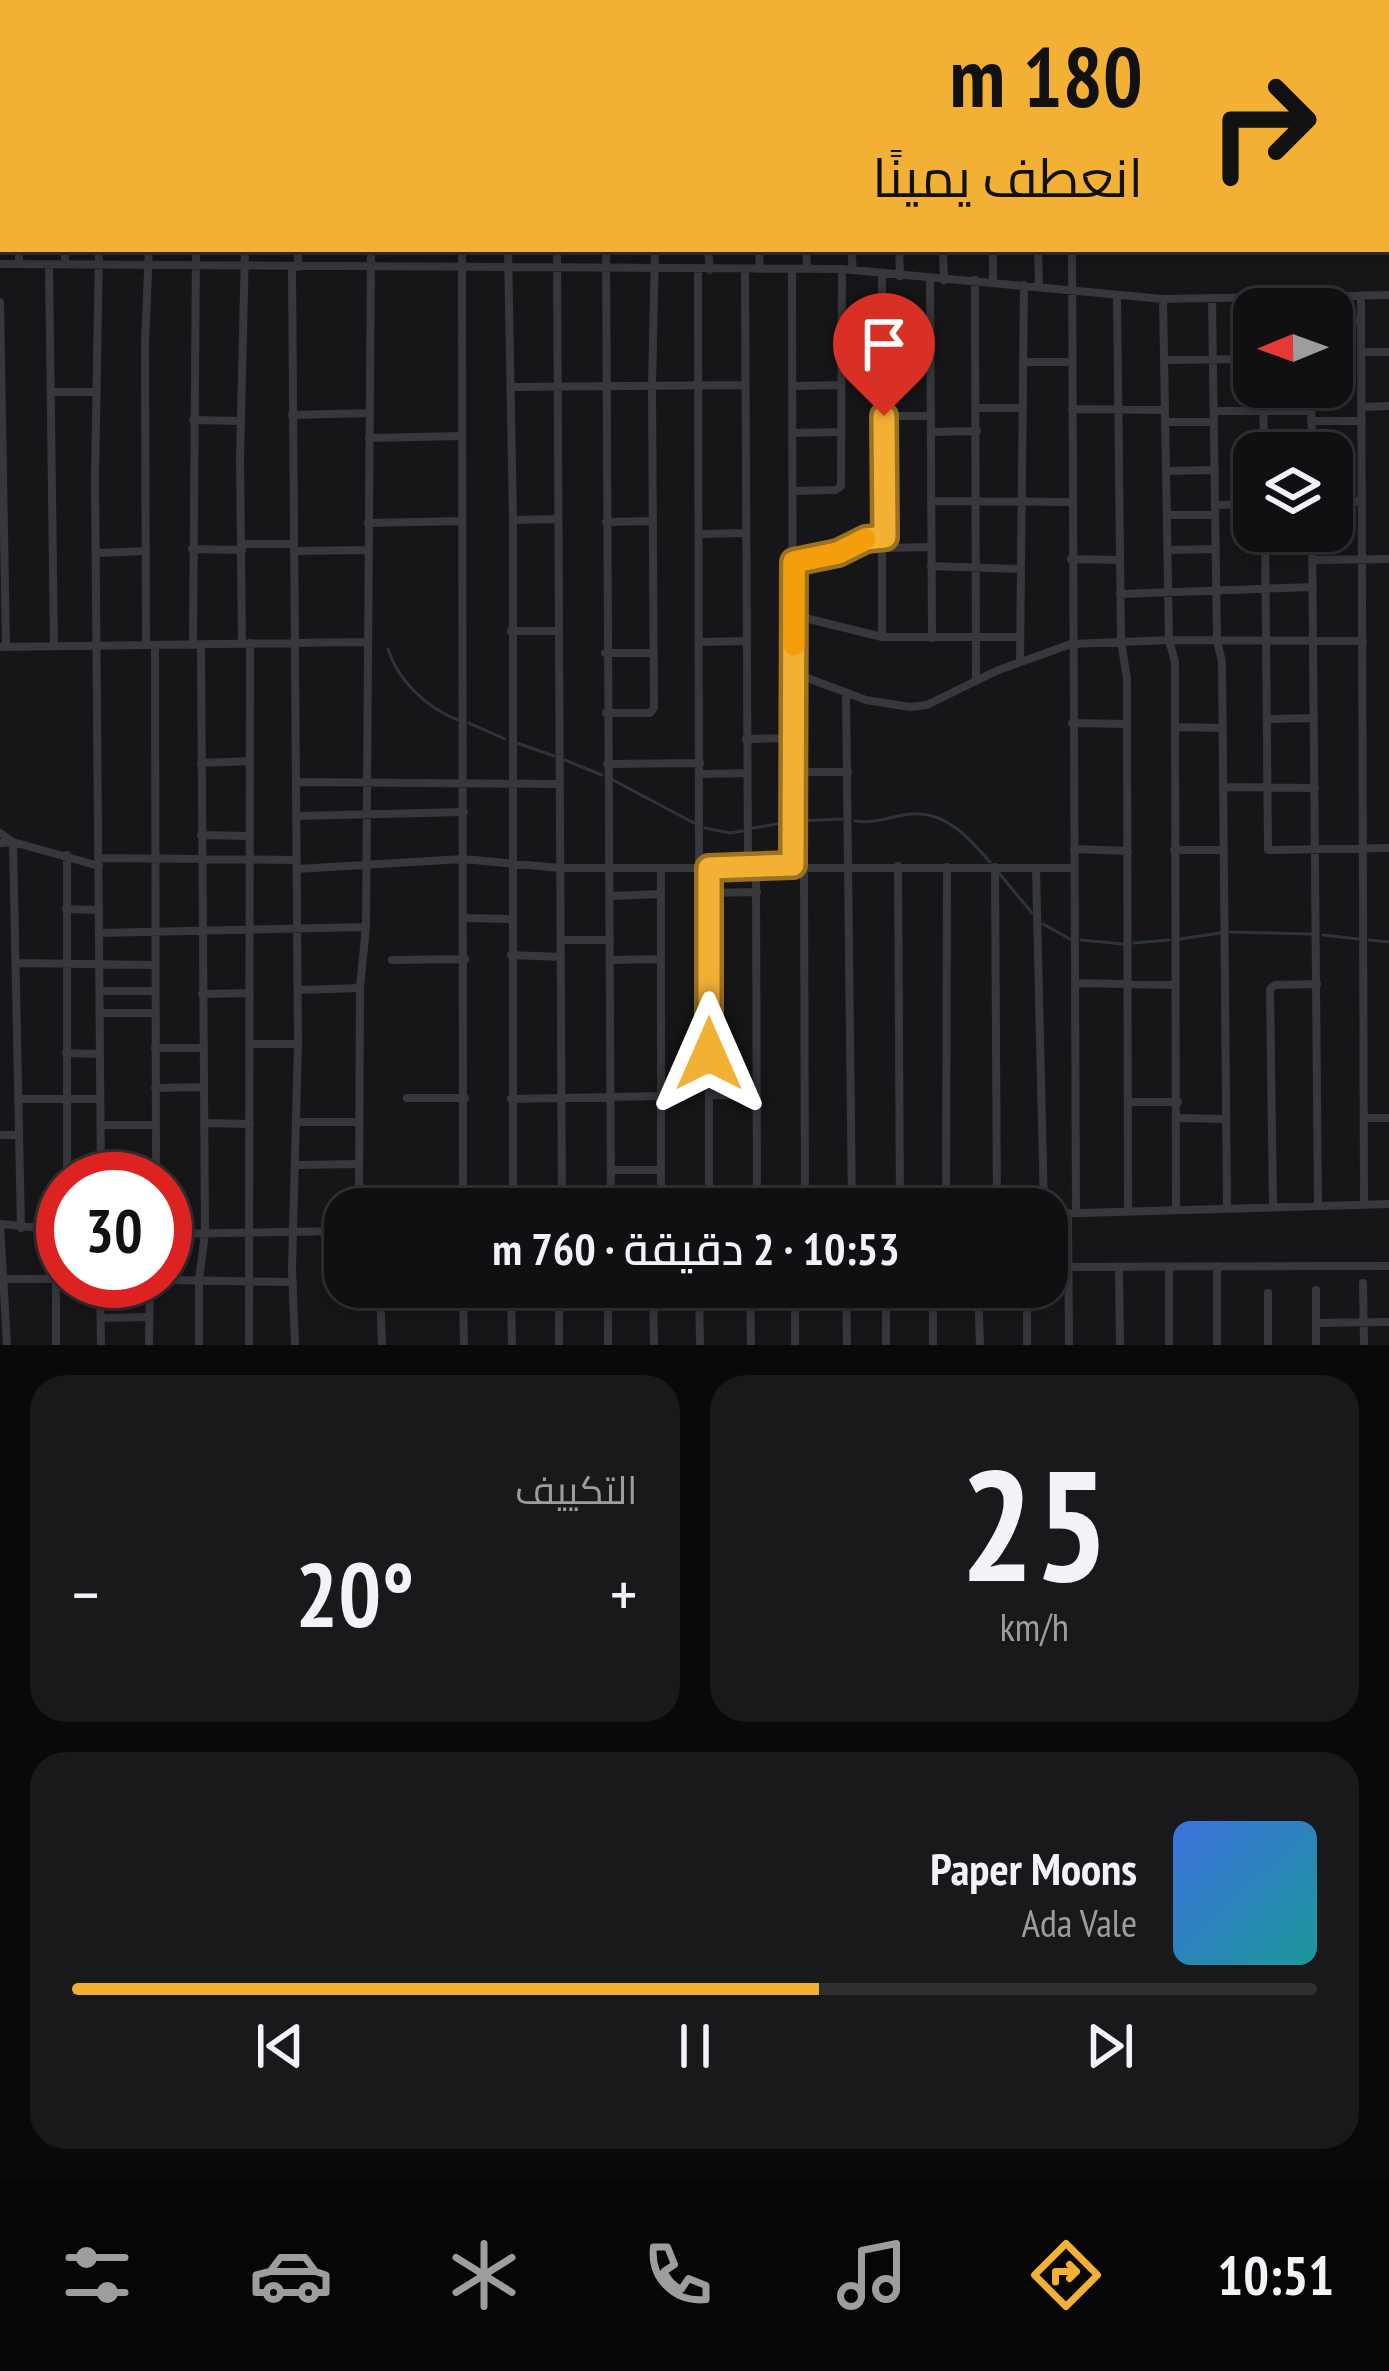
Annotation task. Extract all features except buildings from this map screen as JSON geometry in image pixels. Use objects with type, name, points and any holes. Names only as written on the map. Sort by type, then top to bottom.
[{"type":"street","points":[[19,252],[19,264]]},
{"type":"street","points":[[65,252],[65,265]]},
{"type":"street","points":[[100,252],[101,1152]]},
{"type":"street","points":[[149,252],[146,551],[156,1152]]},
{"type":"street","points":[[196,252],[192,549],[201,764],[206,1232],[199,1280],[199,1345]]},
{"type":"street","points":[[245,252],[241,421],[250,761],[249,1345]]},
{"type":"street","points":[[296,1345],[292,1282],[298,990],[292,415],[298,252]]},
{"type":"street","points":[[358,1188],[360,988],[366,927],[371,252]]},
{"type":"street","points":[[462,252],[463,1188]]},
{"type":"street","points":[[508,252],[513,520],[512,1188]]},
{"type":"street","points":[[557,252],[562,1188]]},
{"type":"street","points":[[606,252],[611,1188]]},
{"type":"street","points":[[606,713],[652,711],[655,252]]},
{"type":"street","points":[[709,252],[710,270]]},
{"type":"street","points":[[759,252],[760,269]]},
{"type":"street","points":[[806,252],[807,269]]},
{"type":"street","points":[[794,491],[841,487],[841,385],[850,252]]},
{"type":"street","points":[[899,252],[900,276]]},
{"type":"street","points":[[943,252],[944,280]]},
{"type":"street","points":[[993,252],[993,281]]},
{"type":"street","points":[[1038,252],[1039,287]]},
{"type":"street","points":[[1069,1345],[1075,982],[1072,252]]},
{"type":"street","points":[[0,264],[847,270],[1233,302]]},
{"type":"street","points":[[49,264],[53,646]]},
{"type":"street","points":[[792,269],[793,865]]},
{"type":"street","points":[[698,270],[700,769],[709,893],[709,1188]]},
{"type":"street","points":[[745,270],[746,739],[757,892],[758,1188]]},
{"type":"street","points":[[882,274],[882,637]]},
{"type":"street","points":[[929,278],[932,638]]},
{"type":"street","points":[[975,280],[976,680]]},
{"type":"street","points":[[1020,661],[1024,285]]},
{"type":"street","points":[[1117,295],[1121,641],[1127,679],[1128,1211]]},
{"type":"street","points":[[1353,297],[1389,295]]},
{"type":"street","points":[[1360,296],[1364,1204]]},
{"type":"street","points":[[1163,299],[1169,640],[1175,662],[1176,1210]]},
{"type":"street","points":[[1213,300],[1227,1208]]},
{"type":"street","points":[[0,302],[3,647],[366,642]]},
{"type":"street","points":[[1353,321],[1361,321]]},
{"type":"street","points":[[1361,352],[1389,352]]},
{"type":"street","points":[[1164,360],[1233,360]]},
{"type":"street","points":[[1023,362],[1072,362]]},
{"type":"street","points":[[793,386],[841,385]]},
{"type":"street","points":[[510,387],[745,386]]},
{"type":"street","points":[[52,392],[97,392]]},
{"type":"street","points":[[1361,407],[1389,406]]},
{"type":"street","points":[[977,408],[1023,408]]},
{"type":"street","points":[[1311,408],[1311,432]]},
{"type":"street","points":[[1072,410],[1165,410]]},
{"type":"street","points":[[1166,422],[1263,410],[1362,421]]},
{"type":"street","points":[[1263,410],[1264,432]]},
{"type":"street","points":[[292,415],[370,413]]},
{"type":"street","points":[[884,416],[930,416]]},
{"type":"street","points":[[193,420],[241,421]]},
{"type":"street","points":[[930,432],[977,430]]},
{"type":"street","points":[[793,433],[840,432]]},
{"type":"street","points":[[369,438],[461,436]]},
{"type":"street","points":[[1166,471],[1214,470]]},
{"type":"street","points":[[931,501],[1071,502]]},
{"type":"street","points":[[1353,501],[1362,501]]},
{"type":"street","points":[[1167,515],[1233,507]]},
{"type":"street","points":[[513,520],[557,519]]},
{"type":"street","points":[[368,523],[462,521]]},
{"type":"street","points":[[606,522],[652,521]]},
{"type":"street","points":[[699,534],[744,533]]},
{"type":"street","points":[[794,562],[838,553],[866,539],[931,547]]},
{"type":"street","points":[[192,549],[367,550]]},
{"type":"street","points":[[1168,550],[1216,549]]},
{"type":"street","points":[[98,553],[146,551]]},
{"type":"street","points":[[1265,552],[1268,850],[1389,848]]},
{"type":"street","points":[[1313,552],[1318,1206]]},
{"type":"street","points":[[1071,559],[1120,560]]},
{"type":"street","points":[[1313,560],[1389,560]]},
{"type":"street","points":[[931,566],[1021,569]]},
{"type":"street","points":[[1120,594],[1313,587]]},
{"type":"street","points":[[794,615],[882,637],[1020,638]]},
{"type":"street","points":[[512,631],[558,631]]},
{"type":"street","points":[[700,642],[745,641]]},
{"type":"street","points":[[794,674],[846,694],[910,707],[927,705],[1020,661],[1071,644],[1363,641]]},
{"type":"street","points":[[605,653],[653,653]]},
{"type":"street","points":[[846,694],[853,1188]]},
{"type":"street","points":[[1268,719],[1315,718]]},
{"type":"street","points":[[1072,723],[1127,724]]},
{"type":"street","points":[[1175,727],[1222,728]]},
{"type":"street","points":[[746,739],[794,738]]},
{"type":"street","points":[[201,764],[250,761]]},
{"type":"street","points":[[607,764],[747,773]]},
{"type":"street","points":[[794,772],[848,772]]},
{"type":"street","points":[[296,782],[559,784]]},
{"type":"street","points":[[1223,787],[1315,788]]},
{"type":"street","points":[[296,816],[464,812]]},
{"type":"street","points":[[0,833],[14,842],[99,862],[154,858],[365,866],[463,859],[560,868],[1074,868]]},
{"type":"street","points":[[201,835],[250,836]]},
{"type":"street","points":[[0,843],[14,842]]},
{"type":"street","points":[[14,842],[21,1228]]},
{"type":"street","points":[[1074,849],[1128,851]]},
{"type":"street","points":[[1174,850],[1224,850]]},
{"type":"street","points":[[67,856],[67,1152]]},
{"type":"street","points":[[804,865],[805,1188]]},
{"type":"street","points":[[898,866],[900,1188]]},
{"type":"street","points":[[946,1188],[947,866]]},
{"type":"street","points":[[995,867],[998,1188]]},
{"type":"street","points":[[661,868],[661,1188]]},
{"type":"street","points":[[1036,868],[1044,1188]]},
{"type":"street","points":[[709,893],[757,892]]},
{"type":"street","points":[[610,896],[661,894]]},
{"type":"street","points":[[0,909],[16,909]]},
{"type":"street","points":[[66,909],[99,910]]},
{"type":"street","points":[[465,918],[512,919]]},
{"type":"street","points":[[99,933],[366,927]]},
{"type":"street","points":[[562,940],[610,940]]},
{"type":"street","points":[[512,955],[561,957]]},
{"type":"street","points":[[392,959],[465,959]]},
{"type":"street","points":[[610,960],[661,959]]},
{"type":"street","points":[[17,963],[154,965]]},
{"type":"street","points":[[1075,982],[1175,985]]},
{"type":"street","points":[[1273,1207],[1270,988],[1317,984]]},
{"type":"street","points":[[298,990],[360,988]]},
{"type":"street","points":[[100,991],[154,991]]},
{"type":"street","points":[[202,994],[250,993]]},
{"type":"street","points":[[0,995],[17,995]]},
{"type":"street","points":[[100,1013],[155,1013]]},
{"type":"street","points":[[250,1044],[298,1044]]},
{"type":"street","points":[[155,1048],[203,1048]]},
{"type":"street","points":[[66,1053],[100,1054]]},
{"type":"street","points":[[155,1088],[203,1087]]},
{"type":"street","points":[[709,1095],[757,1096]]},
{"type":"street","points":[[511,1100],[661,1096]]},
{"type":"street","points":[[407,1098],[465,1098]]},
{"type":"street","points":[[18,1099],[100,1099]]},
{"type":"street","points":[[1128,1102],[1178,1102]]},
{"type":"street","points":[[1178,1118],[1225,1119]]},
{"type":"street","points":[[1366,1118],[1389,1118]]},
{"type":"street","points":[[298,1122],[358,1122]]},
{"type":"street","points":[[204,1123],[250,1124]]},
{"type":"street","points":[[101,1125],[156,1125]]},
{"type":"street","points":[[0,1135],[18,1135]]},
{"type":"street","points":[[297,1165],[357,1164]]},
{"type":"street","points":[[611,1170],[661,1170]]},
{"type":"street","points":[[1068,1213],[1389,1204]]},
{"type":"street","points":[[7,1345],[0,1224],[36,1229]]},
{"type":"street","points":[[192,1233],[324,1232]]},
{"type":"street","points":[[1217,1266],[1217,1345]]},
{"type":"street","points":[[1069,1267],[1389,1266]]},
{"type":"street","points":[[1119,1267],[1120,1345]]},
{"type":"street","points":[[1169,1267],[1169,1345]]},
{"type":"street","points":[[3,1278],[36,1278]]},
{"type":"street","points":[[192,1280],[292,1282]]},
{"type":"street","points":[[1363,1283],[1364,1345]]},
{"type":"street","points":[[1316,1290],[1316,1345]]},
{"type":"street","points":[[1268,1293],[1268,1345]]},
{"type":"street","points":[[56,1345],[58,1308]]},
{"type":"street","points":[[101,1308],[101,1345]]},
{"type":"street","points":[[149,1308],[149,1345]]},
{"type":"street","points":[[381,1308],[382,1345]]},
{"type":"street","points":[[463,1308],[464,1345]]},
{"type":"street","points":[[511,1308],[512,1345]]},
{"type":"street","points":[[559,1308],[559,1345]]},
{"type":"street","points":[[608,1308],[608,1345]]},
{"type":"street","points":[[653,1308],[654,1345]]},
{"type":"street","points":[[699,1308],[700,1345]]},
{"type":"street","points":[[750,1308],[751,1345]]},
{"type":"street","points":[[795,1308],[795,1345]]},
{"type":"street","points":[[846,1308],[847,1345]]},
{"type":"street","points":[[886,1308],[886,1345]]},
{"type":"street","points":[[933,1308],[933,1345]]},
{"type":"street","points":[[979,1308],[980,1345]]},
{"type":"street","points":[[1027,1308],[1027,1345]]},
{"type":"street","points":[[102,1318],[149,1317]]},
{"type":"street","points":[[1316,1323],[1389,1322]]},
{"type":"waterway","points":[[388,649],[415,692],[458,720]]},
{"type":"waterway","points":[[469,723],[505,739]]},
{"type":"waterway","points":[[517,743],[554,756]]},
{"type":"waterway","points":[[565,760],[602,775]]},
{"type":"waterway","points":[[613,780],[694,823]]},
{"type":"waterway","points":[[855,821],[911,814],[935,817],[956,828],[990,862]]},
{"type":"waterway","points":[[799,821],[842,819]]},
{"type":"waterway","points":[[753,828],[788,822]]},
{"type":"waterway","points":[[705,828],[742,831]]},
{"type":"waterway","points":[[999,873],[1032,913]]},
{"type":"waterway","points":[[1043,924],[1070,939]]},
{"type":"waterway","points":[[1230,932],[1311,934]]},
{"type":"waterway","points":[[1180,939],[1220,933]]},
{"type":"waterway","points":[[1323,935],[1358,939]]},
{"type":"waterway","points":[[1081,940],[1123,944]]},
{"type":"waterway","points":[[1134,943],[1169,940]]},
{"type":"waterway","points":[[1369,940],[1389,942]]},
{"type":"slow traffic","points":[[794,645],[794,562],[838,553],[865,539]]},
{"type":"route","points":[[709,1054],[709,868],[793,865],[794,562],[885,537],[884,416]]}]
